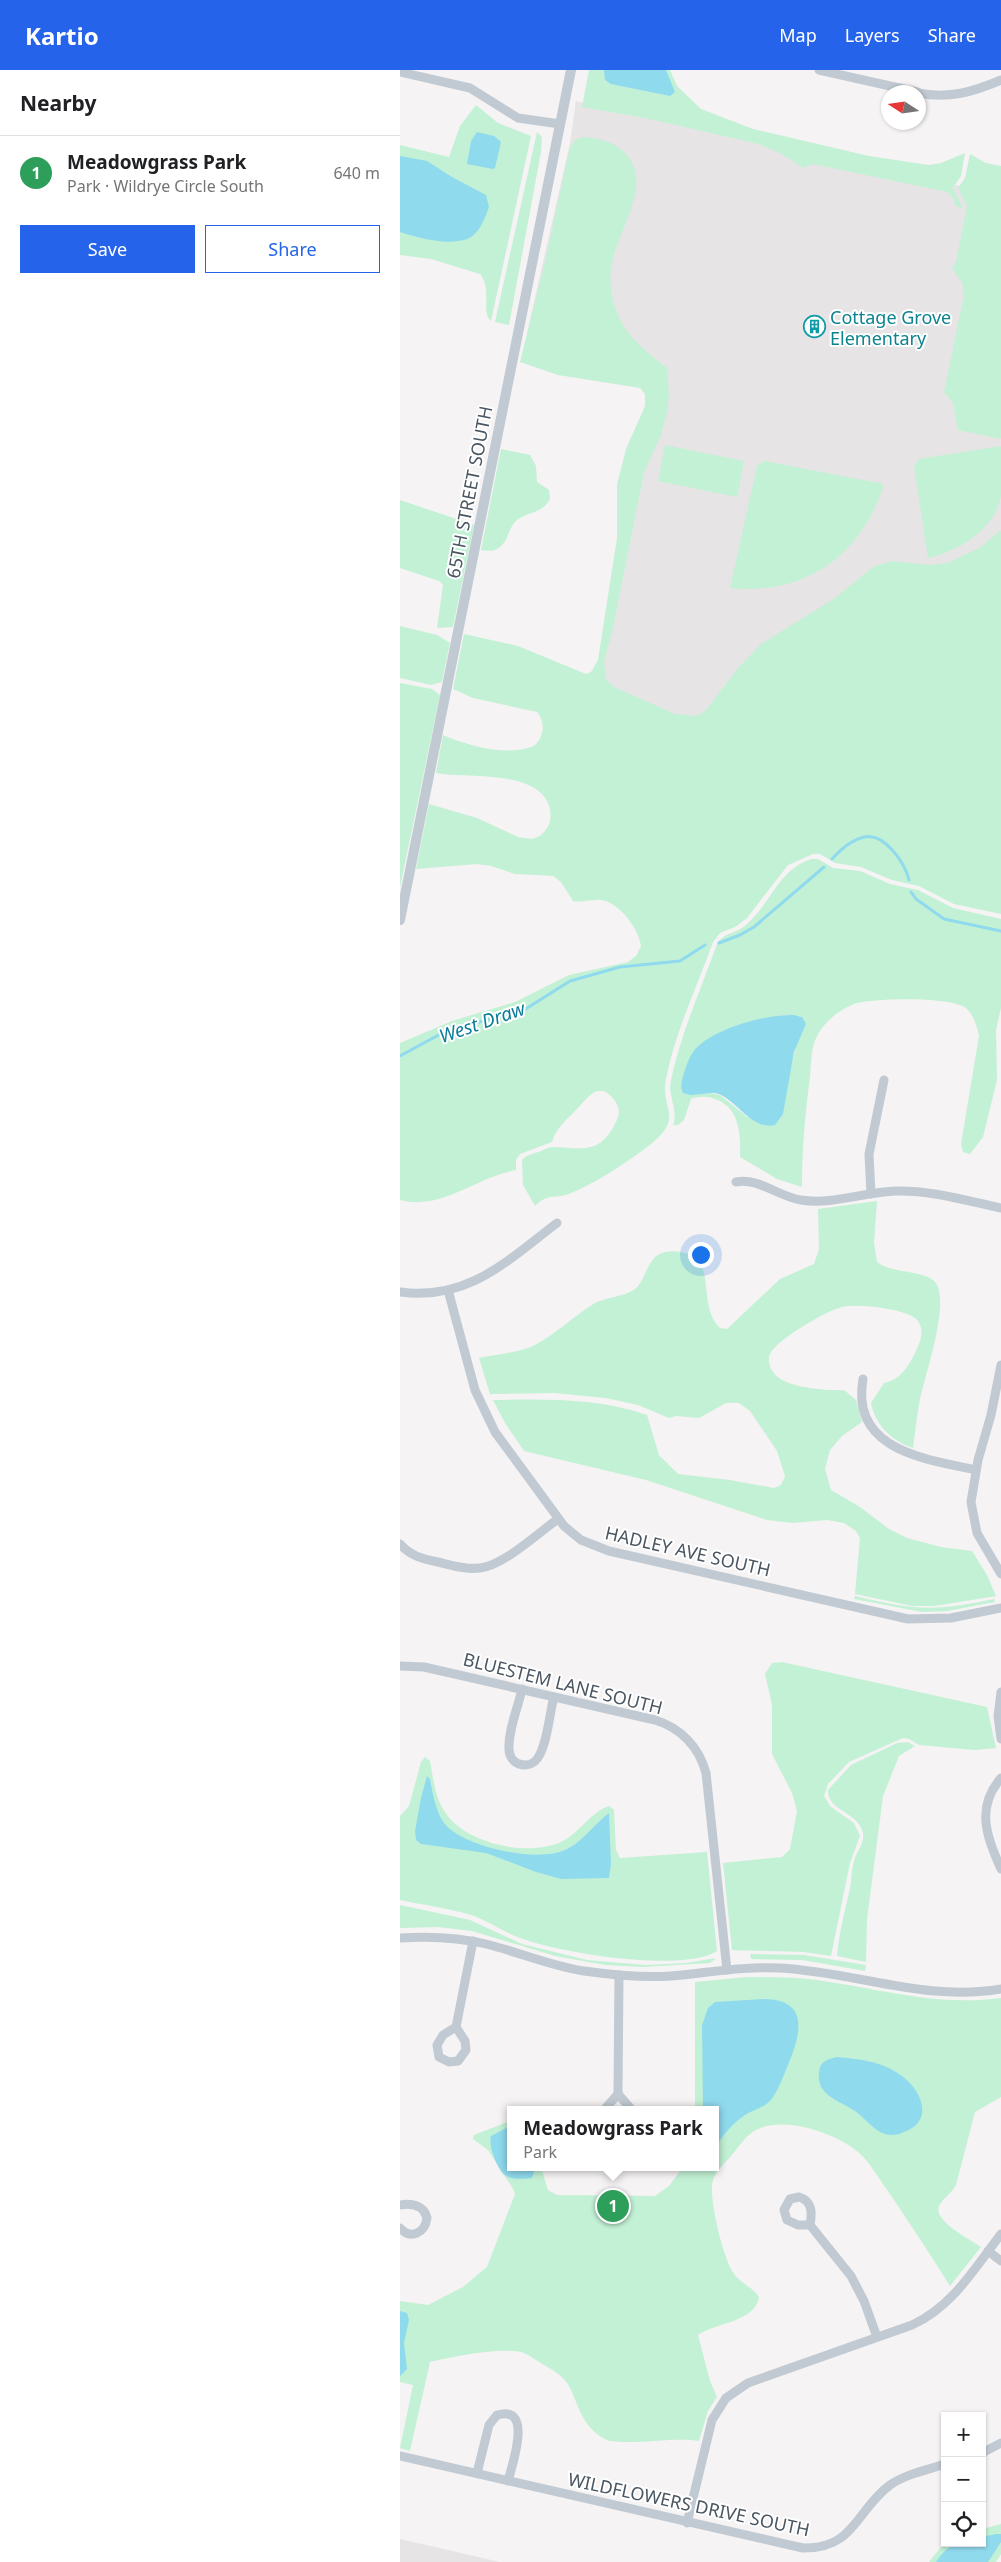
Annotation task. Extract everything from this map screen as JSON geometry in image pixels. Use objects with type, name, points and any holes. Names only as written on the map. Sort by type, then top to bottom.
[{"type":"street","name":"65TH STREET SOUTH","points":[[400,920],[572,70]]},
{"type":"street","points":[[819,70],[884,85]]},
{"type":"street","points":[[400,72],[470,88],[518,118],[560,124]]},
{"type":"street","points":[[926,94],[941,96],[963,94],[1001,80]]},
{"type":"street","points":[[871,1194],[869,1154],[884,1080]]},
{"type":"street","points":[[736,1182],[757,1184],[782,1196],[804,1201],[820,1202],[871,1194],[914,1192],[1001,1208]]},
{"type":"street","points":[[400,1292],[428,1294],[471,1284],[490,1274],[557,1223]]},
{"type":"street","name":"HADLEY AVE SOUTH","points":[[448,1290],[475,1390],[483,1410],[510,1454],[558,1518],[577,1537],[602,1549],[903,1618],[941,1619],[1001,1608]]},
{"type":"street","points":[[1001,1365],[976,1470],[972,1497],[974,1521],[983,1545],[1001,1574]]},
{"type":"street","points":[[863,1379],[862,1397],[866,1413],[875,1430],[888,1444],[912,1456],[976,1470]]},
{"type":"street","points":[[400,1544],[412,1554],[422,1558],[466,1568],[480,1568],[499,1561],[558,1518]]},
{"type":"street","name":"BLUESTEM LANE SOUTH","points":[[400,1666],[424,1666],[554,1696],[659,1721],[678,1731],[698,1752],[704,1766],[727,1970]]},
{"type":"street","points":[[522,1689],[509,1747],[511,1758],[520,1764],[532,1763],[540,1754],[554,1696]]},
{"type":"street","points":[[1001,1692],[998,1716],[1001,1739]]},
{"type":"street","points":[[1001,1778],[989,1797],[985,1817],[987,1836],[1001,1869]]},
{"type":"street","points":[[400,1938],[440,1936],[472,1941],[559,1966],[619,1975],[670,1976],[727,1970],[777,1968],[812,1971],[906,1988],[942,1992],[1001,1989]]},
{"type":"street","points":[[456,2026],[472,1941]]},
{"type":"street","points":[[608,2106],[618,2094],[619,1975]]},
{"type":"street","points":[[618,2094],[628,2106]]},
{"type":"street","points":[[400,2205],[418,2206],[424,2210],[427,2218],[424,2229],[418,2233],[408,2234],[400,2228]]},
{"type":"street","points":[[810,2225],[851,2276],[864,2301],[877,2337]]},
{"type":"street","points":[[687,2523],[712,2420],[729,2395],[755,2381],[912,2324],[938,2311],[1001,2234]]},
{"type":"street","points":[[988,2251],[1001,2261]]},
{"type":"street","points":[[477,2473],[488,2425],[497,2416],[506,2414],[515,2419],[520,2427],[508,2481]]},
{"type":"street","points":[[986,2451],[1001,2444]]},
{"type":"street","name":"WILDFLOWERS DRIVE SOUTH","points":[[400,2456],[796,2548],[824,2546],[850,2532],[878,2496],[892,2484],[941,2465]]},
{"type":"shaded area","points":[[576,101],[1001,195],[1001,812],[587,721],[657,385],[527,333],[570,143]]},
{"type":"shaded area","points":[[400,2539],[500,2562],[400,2562]]},
{"type":"green space","points":[[589,70],[670,70],[677,86],[701,109],[753,129],[869,156],[929,165],[941,163],[965,153],[961,176],[953,188],[963,208],[955,206],[954,198],[947,192],[813,164],[803,168],[780,153],[759,144],[645,118],[582,107]]},
{"type":"green space","points":[[476,105],[498,123],[531,136],[491,321],[486,312],[486,286],[480,274],[431,259],[400,255],[400,145],[449,157],[460,126]]},
{"type":"green space","points":[[537,132],[542,137],[541,152],[509,325],[495,322]]},
{"type":"green space","points":[[584,137],[596,138],[617,146],[626,154],[633,166],[636,178],[636,192],[613,259],[612,293],[622,324],[642,347],[667,368],[669,397],[661,435],[644,472],[613,628],[604,662],[606,679],[614,687],[675,714],[697,716],[705,711],[739,667],[761,644],[835,598],[873,567],[892,561],[931,565],[948,563],[981,547],[1001,530],[1001,914],[954,904],[919,886],[892,880],[861,867],[835,863],[820,854],[813,854],[788,865],[747,918],[735,927],[720,933],[713,942],[670,1061],[665,1090],[669,1113],[667,1126],[651,1144],[622,1165],[590,1184],[569,1194],[544,1199],[535,1206],[523,1185],[522,1160],[527,1156],[551,1147],[590,1147],[604,1140],[616,1122],[619,1111],[617,1104],[609,1094],[598,1091],[588,1097],[564,1122],[552,1142],[520,1154],[516,1160],[516,1170],[430,1201],[400,1200],[400,1043],[452,1021],[515,1002],[569,975],[628,962],[636,956],[641,946],[636,932],[627,917],[615,906],[601,900],[573,901],[561,882],[553,876],[515,874],[491,866],[477,864],[416,869],[429,804],[477,818],[518,837],[532,839],[543,833],[548,827],[551,817],[550,809],[544,796],[532,787],[518,781],[436,773],[443,735],[488,749],[512,750],[534,746],[540,739],[543,730],[542,720],[537,712],[473,698],[453,689],[464,634],[518,646],[586,674],[591,672],[598,660],[617,538],[617,485],[626,449],[645,406],[645,394],[640,388],[558,375],[520,362],[544,266],[570,147],[575,140]]},
{"type":"green space","points":[[970,154],[986,163],[1001,166],[1001,439],[958,430],[953,403],[944,392],[964,295],[962,282],[952,269],[956,262],[967,206],[958,188],[965,178]]},
{"type":"green space","points":[[665,445],[744,461],[737,497],[658,481]]},
{"type":"green space","points":[[1001,446],[1001,496],[991,519],[973,538],[962,545],[928,558],[914,466],[919,459]]},
{"type":"green space","points":[[501,449],[530,455],[536,466],[537,482],[549,490],[550,499],[539,510],[517,520],[498,549],[481,550]]},
{"type":"green space","points":[[764,461],[884,484],[874,509],[861,531],[845,550],[827,566],[806,577],[783,585],[757,589],[730,588],[757,466]]},
{"type":"green space","points":[[400,500],[474,525],[453,627],[437,628],[443,585],[439,581],[400,568]]},
{"type":"green space","points":[[400,626],[437,635],[450,643],[442,682],[431,685],[400,678]]},
{"type":"green space","points":[[400,683],[432,689],[440,695],[400,887]]},
{"type":"green space","points":[[812,859],[818,859],[833,868],[860,871],[890,884],[918,890],[953,908],[1001,919],[1001,1008],[996,1030],[997,1080],[983,1137],[970,1154],[963,1152],[961,1144],[979,1036],[973,1018],[967,1009],[959,1005],[930,1000],[877,1000],[854,1004],[843,1009],[820,1031],[815,1040],[812,1056],[804,1132],[802,1187],[777,1179],[740,1157],[739,1132],[734,1115],[730,1108],[715,1099],[697,1097],[691,1099],[684,1120],[678,1125],[673,1125],[675,1114],[670,1086],[675,1063],[717,944],[726,935],[739,930],[755,917],[783,879],[800,864]],"holes":[[[788,1015],[800,1016],[806,1024],[796,1046],[788,1080],[765,1124],[746,1116],[720,1095],[709,1093],[687,1095],[681,1091],[685,1072],[692,1058],[701,1046],[713,1037],[742,1024],[757,1020]]]},
{"type":"green space","points":[[877,1201],[874,1243],[877,1262],[883,1266],[930,1278],[935,1282],[939,1291],[939,1321],[920,1399],[913,1448],[898,1441],[886,1431],[876,1418],[871,1403],[884,1383],[895,1379],[903,1372],[915,1353],[920,1341],[921,1329],[918,1321],[913,1317],[905,1313],[882,1308],[842,1307],[814,1320],[782,1341],[770,1354],[770,1366],[778,1377],[786,1382],[817,1389],[844,1390],[856,1400],[862,1422],[842,1436],[830,1450],[825,1469],[831,1490],[860,1507],[889,1529],[907,1538],[941,1547],[972,1551],[987,1575],[996,1596],[935,1606],[912,1606],[855,1594],[860,1538],[856,1531],[844,1523],[827,1520],[793,1523],[767,1520],[646,1480],[524,1451],[505,1423],[493,1400],[571,1401],[628,1409],[647,1415],[659,1455],[678,1474],[730,1480],[774,1488],[781,1485],[785,1476],[777,1451],[750,1411],[739,1403],[726,1403],[699,1418],[676,1416],[669,1418],[638,1405],[606,1398],[554,1393],[490,1394],[479,1358],[515,1352],[535,1345],[595,1303],[626,1294],[635,1289],[653,1259],[662,1253],[671,1251],[686,1253],[698,1260],[704,1274],[710,1312],[720,1328],[727,1329],[780,1279],[814,1264],[819,1249],[818,1209]]},
{"type":"green space","points":[[855,1596],[909,1607],[924,1608],[955,1606],[994,1599],[995,1602],[947,1611],[922,1612],[854,1599]]},
{"type":"green space","points":[[782,1662],[987,1707],[996,1748],[975,1750],[919,1745],[903,1738],[849,1762],[828,1784],[824,1796],[831,1807],[854,1823],[860,1836],[850,1863],[831,1956],[804,1952],[732,1950],[723,1863],[782,1857],[790,1849],[797,1811],[792,1793],[772,1754],[772,1705],[765,1674],[772,1663]]},
{"type":"green space","points":[[908,1742],[915,1746],[899,1756],[883,1796],[867,1919],[866,1962],[837,1956],[851,1885],[853,1864],[862,1844],[863,1833],[856,1820],[832,1803],[828,1790],[851,1765],[897,1743]]},
{"type":"green space","points":[[425,1757],[430,1761],[437,1794],[445,1812],[454,1823],[482,1840],[516,1848],[549,1846],[569,1837],[597,1813],[609,1806],[614,1810],[616,1850],[620,1858],[707,1852],[717,1951],[700,1957],[651,1961],[592,1955],[523,1939],[471,1915],[400,1900],[400,1816],[409,1806],[421,1762]]},
{"type":"green space","points":[[400,1905],[470,1920],[522,1944],[587,1960],[645,1965],[686,1963],[716,1958],[710,1963],[643,1967],[605,1965],[555,1956],[472,1931],[438,1927],[400,1928]]},
{"type":"green space","points":[[750,1954],[804,1955],[866,1965],[865,1971],[802,1960],[751,1959]]},
{"type":"green space","points":[[747,1977],[785,1977],[832,1982],[928,1998],[976,2000],[1001,1998],[1001,2097],[975,2112],[956,2185],[939,2206],[941,2218],[981,2247],[950,2286],[870,2165],[858,2152],[837,2139],[810,2128],[782,2124],[769,2125],[750,2134],[719,2169],[719,2106],[695,2106],[695,1982]]},
{"type":"green space","points":[[507,2122],[507,2171],[542,2171],[548,2190],[557,2195],[655,2196],[669,2186],[680,2171],[718,2171],[712,2182],[712,2196],[722,2244],[734,2274],[759,2297],[756,2305],[743,2317],[698,2335],[710,2381],[717,2397],[708,2411],[699,2441],[623,2442],[605,2439],[587,2424],[569,2386],[560,2375],[524,2353],[491,2351],[430,2362],[410,2451],[400,2448],[413,2385],[400,2382],[400,2301],[428,2305],[463,2287],[487,2267],[515,2194],[488,2150],[473,2139],[474,2135]]},
{"type":"green space","points":[[1001,2524],[1001,2554],[996,2562],[929,2562],[941,2547],[986,2547],[986,2528]]},
{"type":"water","points":[[604,70],[666,70],[675,92],[670,96],[611,84],[605,80]]},
{"type":"water","points":[[477,132],[494,136],[501,142],[495,168],[493,169],[467,164],[471,141]]},
{"type":"water","points":[[400,156],[427,161],[486,195],[489,207],[481,226],[475,234],[467,239],[451,242],[424,239],[400,232]]},
{"type":"water","points":[[794,1015],[802,1017],[806,1024],[794,1052],[783,1114],[775,1125],[767,1126],[760,1124],[746,1115],[728,1099],[716,1093],[691,1095],[682,1092],[681,1087],[685,1070],[693,1052],[712,1036],[755,1020]]},
{"type":"water","points":[[427,1776],[430,1779],[436,1807],[441,1818],[453,1832],[483,1846],[501,1850],[537,1855],[553,1854],[565,1850],[577,1843],[609,1813],[611,1864],[609,1878],[561,1879],[536,1872],[486,1853],[421,1844],[416,1840],[415,1831]]},
{"type":"water","points":[[763,1999],[778,2001],[789,2005],[795,2012],[798,2020],[793,2053],[781,2083],[771,2100],[748,2113],[719,2142],[719,2106],[703,2106],[702,2025],[708,2008],[715,2002]]},
{"type":"water","points":[[837,2057],[877,2063],[907,2080],[914,2087],[922,2104],[920,2120],[914,2127],[902,2133],[887,2135],[877,2130],[855,2111],[830,2096],[821,2087],[819,2072],[823,2063]]},
{"type":"water","points":[[507,2128],[507,2171],[533,2171],[532,2178],[511,2178],[502,2172],[492,2151],[491,2136]]},
{"type":"water","points":[[400,2311],[407,2313],[409,2320],[404,2343],[407,2369],[400,2376]]},
{"type":"water","points":[[1001,2534],[1001,2542],[988,2562],[936,2562],[951,2547],[986,2547],[986,2536]]},
{"type":"waterway","name":"West Draw","points":[[832,859],[855,840],[872,837],[879,839],[892,850],[903,865],[909,880]]},
{"type":"waterway","name":"West Draw","points":[[719,943],[754,927],[824,867]]},
{"type":"waterway","name":"West Draw","points":[[911,892],[916,899],[944,919],[1001,931]]},
{"type":"waterway","name":"West Draw","points":[[400,1056],[446,1031],[524,1010],[570,981],[620,967],[680,961],[705,945]]},
{"type":"place","name":"Cottage Grove Elementary","points":[[814,327]]},
{"type":"place","name":"Meadowgrass Park","points":[[613,2206]]}]
